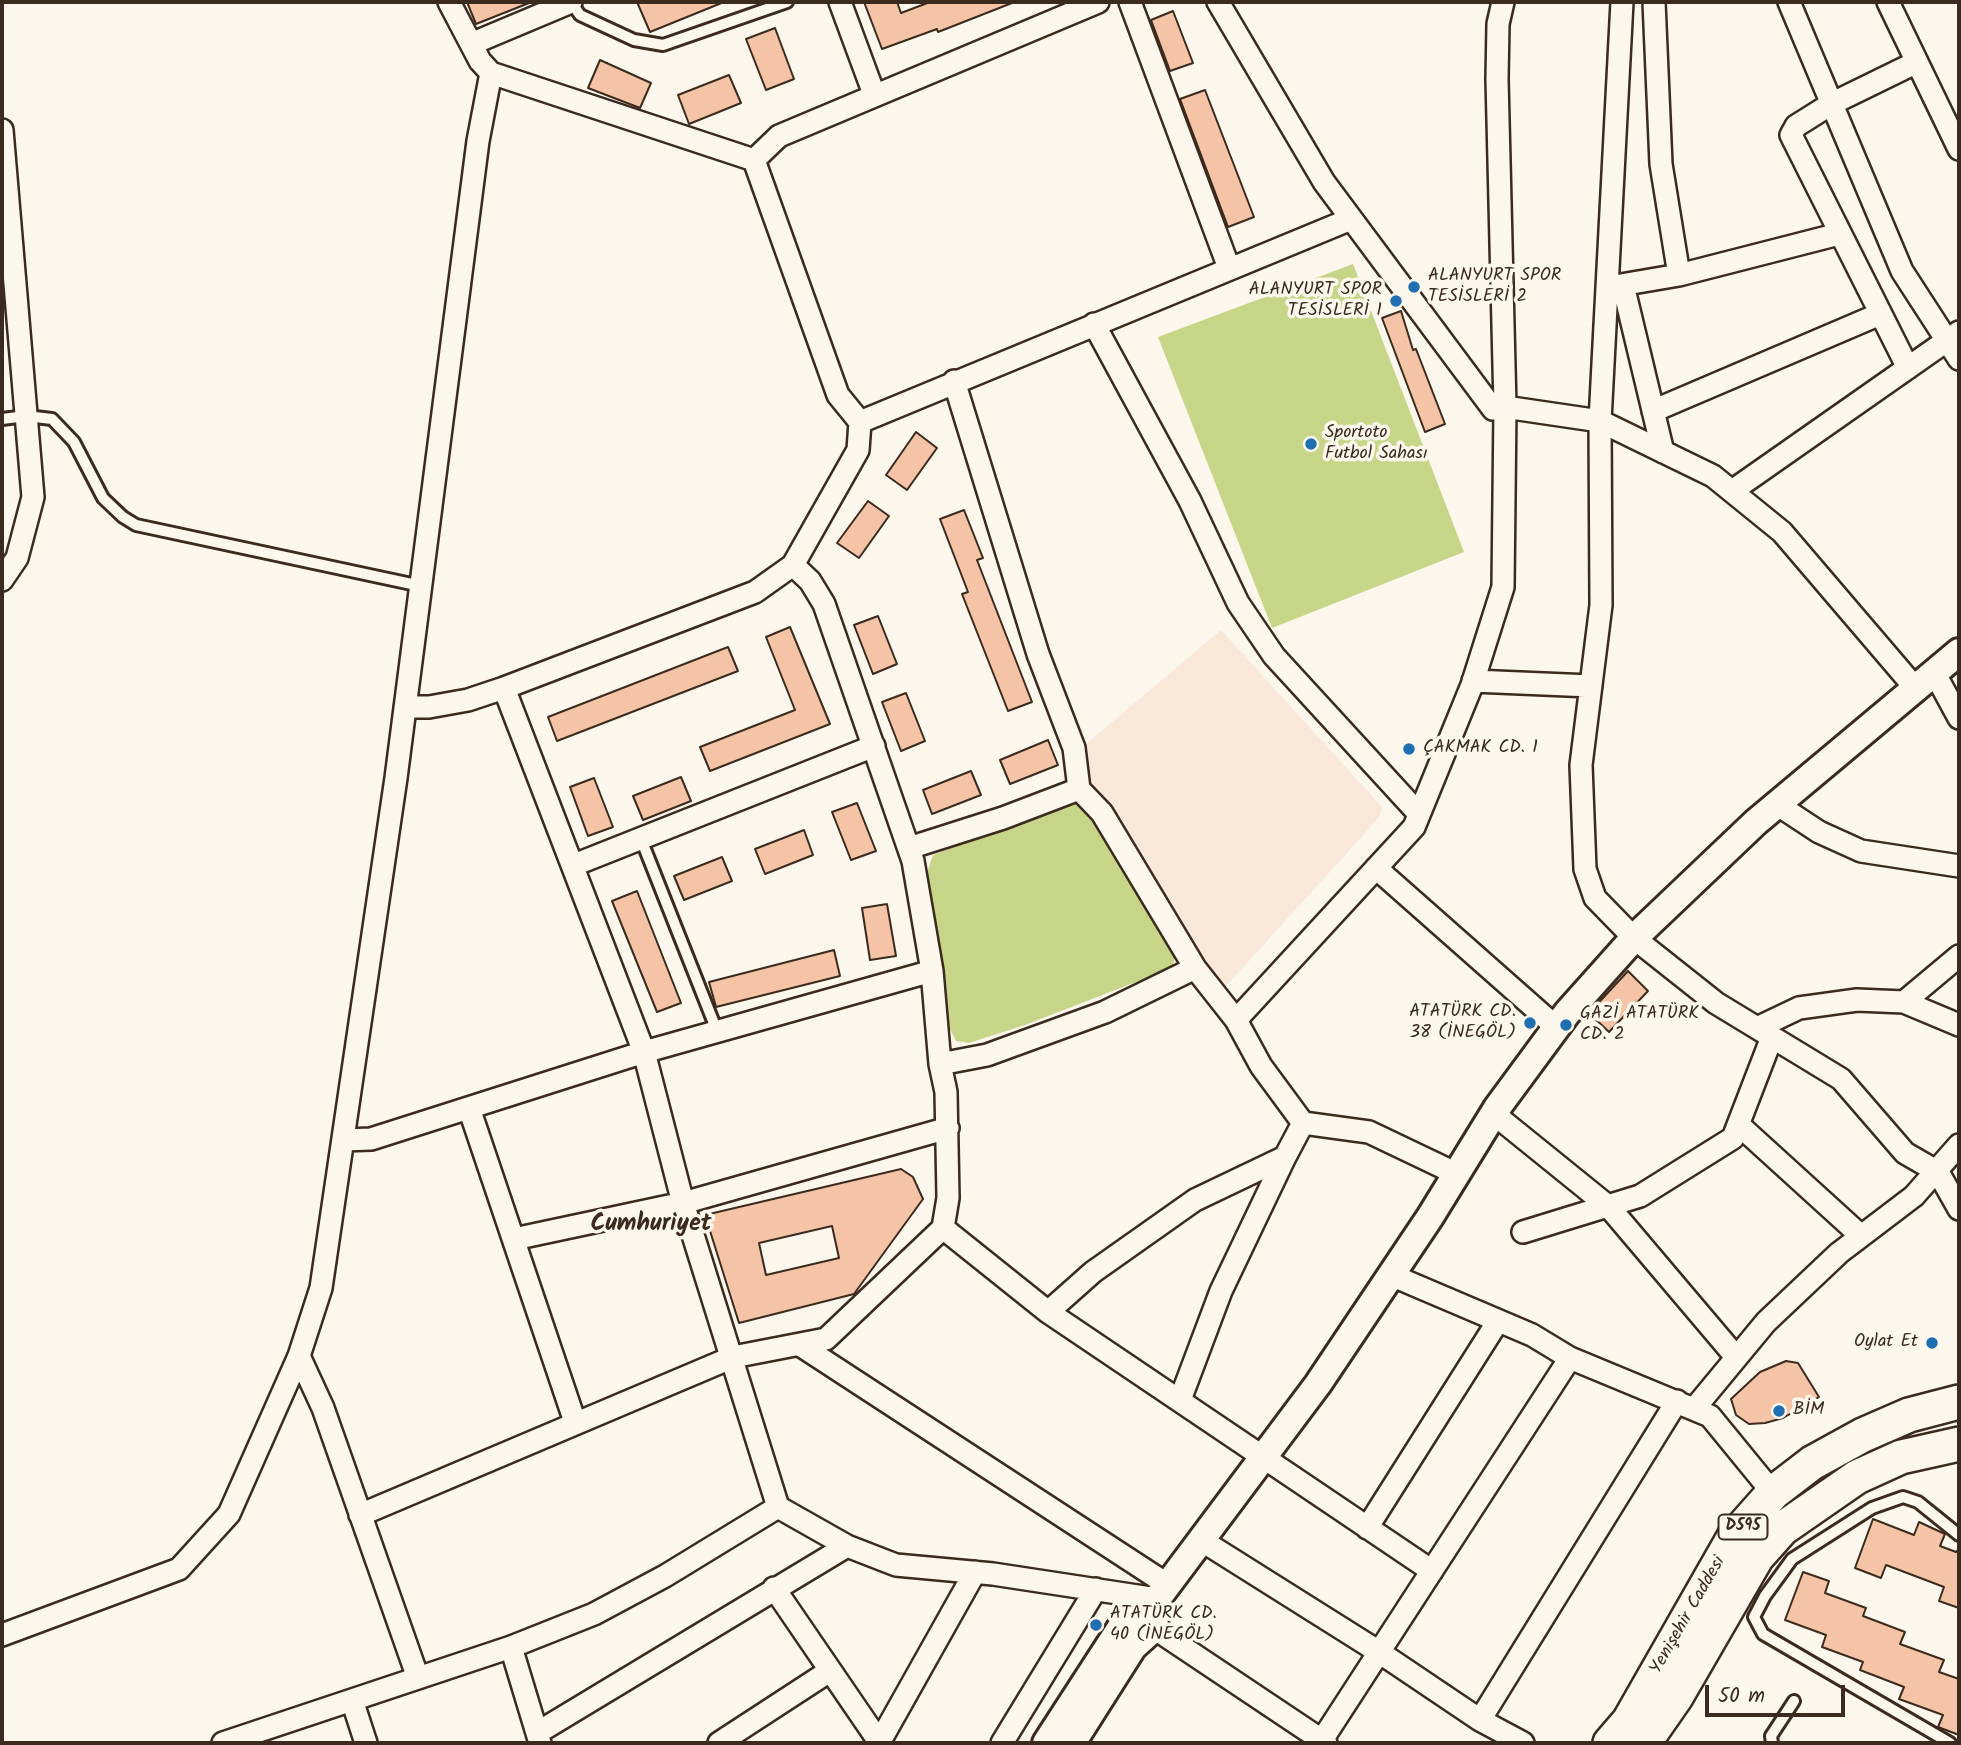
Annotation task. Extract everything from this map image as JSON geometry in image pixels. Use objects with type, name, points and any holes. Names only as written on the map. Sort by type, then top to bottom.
[{"type":"highway","name":"Yenişehir Caddesi","points":[[1610,1743],[1629,1721],[1734,1537],[1773,1493],[1812,1463],[1863,1435],[1909,1415],[1959,1402]]},
{"type":"highway","name":"Yenişehir Caddesi","points":[[1658,1735],[1757,1557],[1782,1529],[1857,1477],[1901,1457],[1959,1444]]},
{"type":"street","points":[[449,2],[471,44],[491,73],[754,160]]},
{"type":"street","points":[[471,44],[571,2]]},
{"type":"street","points":[[840,2],[874,94]]},
{"type":"street","points":[[754,160],[779,136],[1098,2]]},
{"type":"street","points":[[1130,2],[1229,268]]},
{"type":"street","points":[[1218,2],[1324,182],[1493,409],[1505,407],[1600,421],[1713,476],[1782,532],[1959,718]]},
{"type":"street","points":[[1236,1020],[1414,827],[1474,681],[1503,587],[1505,407],[1497,79],[1498,24],[1503,2]]},
{"type":"street","points":[[1622,2],[1616,286],[1600,421],[1601,605],[1581,765],[1585,869],[1595,898],[1633,938],[1716,1003],[1841,1079],[1905,1153],[1938,1172],[1959,1209]]},
{"type":"street","points":[[1654,2],[1661,164],[1679,275]]},
{"type":"street","points":[[1789,2],[1902,271],[1953,337],[1959,359]]},
{"type":"street","points":[[1888,2],[1959,149]]},
{"type":"street","points":[[1908,368],[1791,135],[1796,126],[1831,104],[1917,62]]},
{"type":"street","points":[[2,1635],[179,1569],[229,1514],[299,1356],[321,1287],[405,706],[478,141],[491,73]]},
{"type":"street","points":[[2,130],[33,497],[17,558],[2,580]]},
{"type":"street","points":[[405,706],[429,707],[468,700],[505,688],[755,592],[793,565],[858,450],[860,422],[838,395],[754,160]]},
{"type":"street","points":[[860,422],[1351,219]]},
{"type":"street","points":[[1616,286],[1679,275],[1839,234]]},
{"type":"street","points":[[1616,286],[1663,452]]},
{"type":"street","points":[[1653,411],[1880,314]]},
{"type":"street","points":[[1094,324],[1190,501],[1238,603],[1275,656],[1419,814]]},
{"type":"street","points":[[1731,491],[1953,337]]},
{"type":"street","points":[[954,381],[1038,654],[1074,748],[1079,789],[1109,824],[1195,968],[1236,1020],[1261,1066],[1303,1124],[1369,1132],[1457,1174]]},
{"type":"street","points":[[360,1515],[733,1357],[826,1339],[943,1228],[948,1198],[948,1128],[932,971],[909,848],[824,604],[810,581],[793,565]]},
{"type":"street","points":[[1046,1743],[1127,1618],[1163,1592],[1318,1384],[1494,1114],[1556,1027],[1633,938],[1777,805],[1959,652]]},
{"type":"street","points":[[1474,681],[1591,686]]},
{"type":"street","points":[[505,688],[644,1052],[683,1203],[778,1507],[847,1546],[896,1565],[975,1572],[1096,1589],[1163,1592]]},
{"type":"street","points":[[573,865],[874,746]]},
{"type":"street","points":[[909,848],[1003,818],[1079,789]]},
{"type":"street","points":[[1777,805],[1819,832],[1861,851],[1959,866]]},
{"type":"street","points":[[1376,868],[1556,1027]]},
{"type":"street","points":[[1905,1002],[1959,956]]},
{"type":"street","points":[[940,1064],[987,1055],[1105,1012],[1195,968]]},
{"type":"street","points":[[342,1140],[370,1139],[644,1052],[932,971]]},
{"type":"street","points":[[1523,1233],[1640,1196],[1733,1138],[1765,1033],[1799,1008],[1857,1000],[1905,1002],[1959,1025]]},
{"type":"street","points":[[470,1108],[575,1422]]},
{"type":"street","points":[[1494,1114],[1609,1207],[1736,1357]]},
{"type":"street","points":[[1180,1400],[1222,1291],[1303,1124]]},
{"type":"street","points":[[1739,1125],[1860,1236]]},
{"type":"street","points":[[514,1239],[683,1203],[948,1128]]},
{"type":"street","points":[[1480,1720],[1685,1405],[1736,1357],[1766,1322],[1860,1236],[1914,1196],[1938,1172],[1959,1145]]},
{"type":"street","points":[[1048,1312],[1093,1272],[1195,1200],[1285,1157]]},
{"type":"street","points":[[943,1228],[1048,1312],[1432,1571]]},
{"type":"street","points":[[1391,1275],[1532,1335],[1570,1358],[1710,1416],[1773,1493]]},
{"type":"street","points":[[1367,1528],[1498,1321]]},
{"type":"street","points":[[800,1345],[1163,1592]]},
{"type":"street","points":[[299,1356],[323,1408],[418,1678]]},
{"type":"street","points":[[1154,1628],[1324,1742],[1379,1652],[1570,1358]]},
{"type":"street","points":[[223,1743],[511,1647],[594,1614],[778,1507]]},
{"type":"street","points":[[1201,1540],[1379,1652],[1480,1720],[1523,1743]]},
{"type":"street","points":[[511,1647],[539,1738],[774,1588],[847,1546]]},
{"type":"street","points":[[774,1588],[828,1672],[879,1743],[975,1572]]},
{"type":"street","points":[[1002,1743],[1096,1589]]},
{"type":"street","points":[[1072,1743],[1133,1647],[1154,1628],[1163,1592]]},
{"type":"street","points":[[719,1743],[828,1672]]},
{"type":"street","points":[[352,1700],[366,1743]]},
{"type":"lane","points":[[571,2],[580,15],[634,40],[663,45],[787,2]]},
{"type":"lane","points":[[2,419],[26,416],[52,419],[79,450],[103,498],[136,525],[421,586]]},
{"type":"lane","points":[[641,839],[717,1031]]},
{"type":"lane","points":[[1950,1743],[1763,1634],[1754,1617],[1765,1596],[1792,1559],[1872,1508],[1903,1497],[1918,1502],[1959,1535]]},
{"type":"lane","points":[[1772,1743],[1771,1735],[1794,1701]]},
{"type":"shaded area","points":[[1221,630],[1382,807],[1380,816],[1225,987],[1189,940],[1090,786],[1086,744]]},
{"type":"green space","name":"Sportoto Futbol Sahası","points":[[1353,264],[1464,552],[1272,628],[1158,337]]},
{"type":"green space","points":[[1072,802],[1088,804],[1178,946],[1172,968],[1025,1025],[969,1043],[956,1041],[950,1029],[923,884],[933,855]]},
{"type":"building","points":[[467,2],[529,2],[529,3],[476,24]]},
{"type":"building","points":[[637,2],[724,2],[650,32]]},
{"type":"building","points":[[864,2],[897,2],[901,13],[930,2],[1012,3],[938,32],[937,29],[882,49]]},
{"type":"building","points":[[1173,11],[1193,63],[1170,71],[1151,20]]},
{"type":"building","points":[[775,28],[794,79],[766,90],[746,39]]},
{"type":"building","points":[[600,60],[651,83],[640,108],[588,88]]},
{"type":"building","points":[[729,75],[741,103],[689,124],[678,95]]},
{"type":"building","points":[[1205,90],[1254,217],[1228,227],[1180,99]]},
{"type":"building","points":[[1401,311],[1413,350],[1416,349],[1445,424],[1425,432],[1382,318]]},
{"type":"building","points":[[916,432],[937,448],[907,490],[886,475]]},
{"type":"building","points":[[868,501],[889,516],[859,558],[837,543]]},
{"type":"building","points":[[964,510],[983,558],[977,560],[1032,702],[1008,711],[962,594],[968,592],[940,519]]},
{"type":"building","points":[[878,616],[897,664],[873,674],[854,625]]},
{"type":"building","points":[[790,627],[830,724],[710,771],[700,747],[795,710],[766,637]]},
{"type":"building","points":[[728,647],[738,671],[557,741],[548,717]]},
{"type":"building","points":[[906,693],[925,741],[901,751],[882,702]]},
{"type":"building","points":[[1048,740],[1058,765],[1010,784],[1000,760]]},
{"type":"building","points":[[971,771],[981,795],[932,814],[923,790]]},
{"type":"building","points":[[681,777],[691,801],[643,820],[633,796]]},
{"type":"building","points":[[594,778],[613,827],[588,836],[570,787]]},
{"type":"building","points":[[857,803],[876,851],[851,860],[832,812]]},
{"type":"building","points":[[804,830],[813,855],[765,874],[755,849]]},
{"type":"building","points":[[722,857],[732,881],[684,900],[674,876]]},
{"type":"building","points":[[637,891],[681,1003],[657,1012],[612,901]]},
{"type":"building","points":[[887,904],[896,956],[870,960],[862,908]]},
{"type":"building","points":[[834,950],[840,976],[716,1007],[709,982]]},
{"type":"building","points":[[1628,971],[1648,991],[1609,1032],[1589,1013]]},
{"type":"building","points":[[901,1169],[913,1177],[923,1199],[854,1294],[739,1323],[705,1215]],"holes":[[[832,1226],[839,1258],[766,1275],[759,1243]]]},
{"type":"building","points":[[1786,1361],[1798,1363],[1819,1397],[1783,1418],[1765,1423],[1749,1424],[1736,1415],[1731,1399],[1760,1372]]},
{"type":"building","points":[[1873,1519],[1914,1535],[1919,1522],[1945,1534],[1940,1546],[1956,1552],[1959,1549],[1959,1608],[1939,1601],[1944,1587],[1886,1565],[1881,1578],[1855,1568]]},
{"type":"building","points":[[1803,1572],[1829,1581],[1825,1593],[1866,1608],[1863,1616],[1905,1632],[1900,1644],[1944,1660],[1939,1672],[1959,1679],[1959,1735],[1938,1727],[1943,1715],[1899,1699],[1904,1687],[1860,1670],[1863,1662],[1822,1647],[1826,1635],[1785,1620]]},
{"type":"place","name":"ALANYURT SPOR TESİSLERİ 2","points":[[1414,287]]},
{"type":"place","name":"ALANYURT SPOR TESİSLERİ 1","points":[[1396,301]]},
{"type":"place","name":"Sportoto Futbol Sahası","points":[[1311,444]]},
{"type":"place","name":"ÇAKMAK CD. 1","points":[[1409,749]]},
{"type":"place","name":"ATATÜRK CD. 38 (İNEGÖL)","points":[[1530,1023]]},
{"type":"place","name":"GAZİ ATATÜRK CD. 2","points":[[1566,1025]]},
{"type":"place","name":"Oylat Et","points":[[1932,1343]]},
{"type":"place","name":"BİM","points":[[1779,1411]]},
{"type":"place","name":"ATATÜRK CD. 40 (İNEGÖL)","points":[[1096,1625]]},
{"type":"district","name":"Cumhuriyet","points":[[651,1226]]}]
